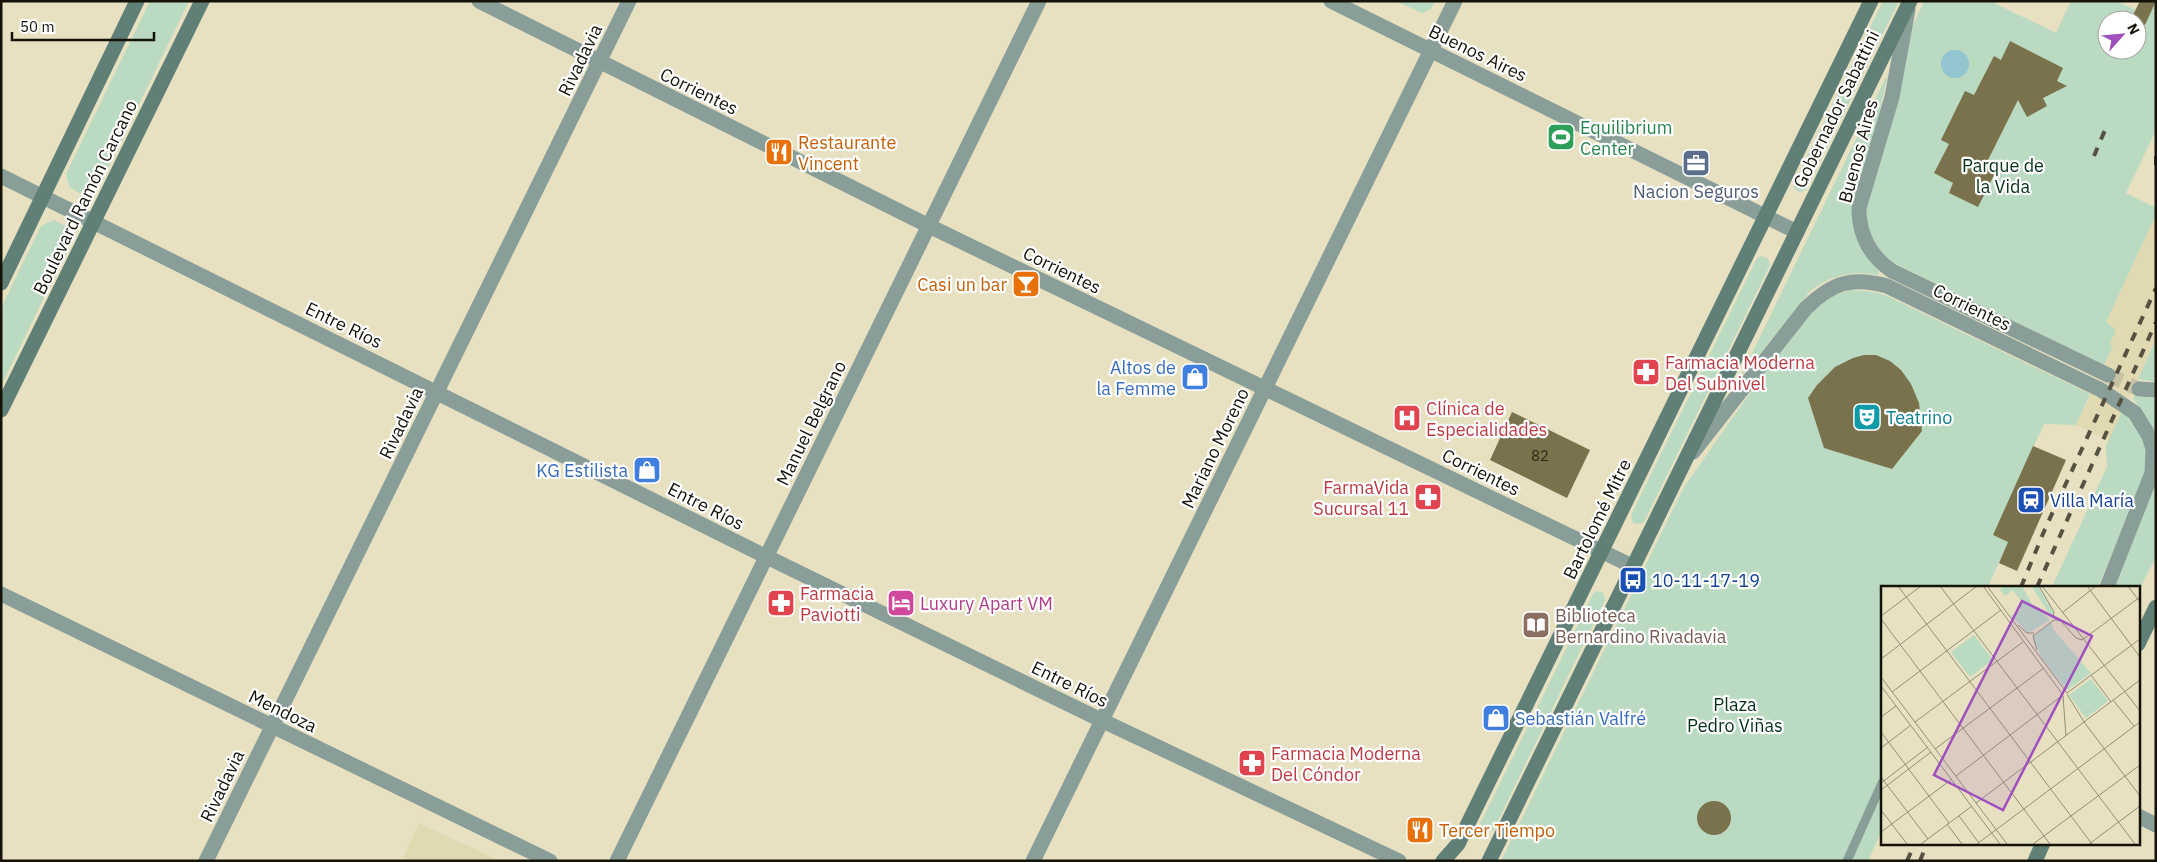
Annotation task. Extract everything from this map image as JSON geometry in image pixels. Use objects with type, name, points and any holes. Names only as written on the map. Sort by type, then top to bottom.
[{"type":"main road","points":[[1,283],[137,1]]},
{"type":"main road","name":"Boulevard Ramón Carcano","points":[[1,410],[202,1]]},
{"type":"main road","name":"Gobernador Sabattini","points":[[1766,217],[1871,1]]},
{"type":"main road","name":"Gobernador Sabattini","points":[[1797,232],[1910,2]]},
{"type":"main road","name":"Bartolomé Mitre","points":[[1443,861],[1458,844],[1766,217]]},
{"type":"main road","points":[[1489,861],[1797,232]]},
{"type":"main road","points":[[2140,640],[2156,607]]},
{"type":"main road","points":[[2035,861],[2044,844]]},
{"type":"street","name":"Corrientes","points":[[479,1],[928,226],[1632,566]]},
{"type":"street","name":"Rivadavia","points":[[206,861],[629,1]]},
{"type":"street","name":"Manuel Belgrano","points":[[617,861],[1039,1]]},
{"type":"street","name":"Buenos Aires","points":[[1331,1],[1797,232]]},
{"type":"street","name":"Mariano Moreno","points":[[1033,861],[1455,1]]},
{"type":"street","name":"Buenos Aires","points":[[1910,2],[1892,97],[1859,208],[1859,220],[1866,243],[1884,266],[1892,271],[2108,375]]},
{"type":"street","name":"Entre Ríos","points":[[1,176],[767,558],[1103,721],[1399,861]]},
{"type":"street","name":"Corrientes","points":[[1680,469],[1806,308],[1818,296],[1842,283],[1856,280],[1887,286],[2101,390],[2135,413],[2149,436],[2153,449],[2153,467],[2106,586]]},
{"type":"street","points":[[2139,389],[2156,390]]},
{"type":"street","name":"Mendoza","points":[[1,594],[550,861]]},
{"type":"street","points":[[2140,817],[2156,825]]},
{"type":"lane","points":[[1846,861],[1881,785]]},
{"type":"shaded area","points":[[2156,215],[2156,339],[2109,441],[2076,425],[2113,347],[2110,345],[2106,322]]},
{"type":"shaded area","points":[[419,823],[500,861],[402,861]]},
{"type":"green space","points":[[150,1],[189,1],[98,189],[87,194],[79,193],[69,186],[66,174]]},
{"type":"green space","points":[[1396,1],[1435,1],[1431,9],[1422,13]]},
{"type":"green space","points":[[1883,1],[1899,1],[1806,190],[1799,192],[1794,188],[1794,183]]},
{"type":"green space","name":"Parque de la Vida","points":[[1924,1],[1990,1],[2056,33],[2071,1],[2117,1],[2135,10],[2140,1],[2156,1],[2156,130],[2126,193],[2156,208],[2156,215],[2106,322],[2116,330],[2110,344],[2113,346],[2104,365],[1894,263],[1880,250],[1872,236],[1867,219],[1867,200],[1913,25]]},
{"type":"green space","points":[[1888,73],[1854,228],[1863,251],[1879,271],[1878,275],[1860,273],[1834,277],[1811,290],[1740,378]]},
{"type":"green space","points":[[54,220],[69,228],[72,240],[1,386],[1,308],[41,226]]},
{"type":"green space","points":[[1762,256],[1768,259],[1770,265],[1644,522],[1639,524],[1633,523],[1631,515],[1757,258]]},
{"type":"green space","name":"Plaza Pedro Viñas","points":[[1851,290],[1875,292],[1887,296],[2090,394],[2076,425],[2044,424],[1993,535],[2008,542],[1988,586],[1881,586],[1881,832],[1868,861],[1501,861],[1684,487],[1757,383],[1814,310],[1832,296]]},
{"type":"green space","points":[[2156,339],[2156,382],[2138,379]]},
{"type":"green space","points":[[2134,396],[2156,398],[2156,437],[2144,413],[2133,399]]},
{"type":"green space","points":[[2122,412],[2132,421],[2142,437],[2147,454],[2146,470],[2098,586],[2052,586],[2107,467],[2106,446]]},
{"type":"green space","points":[[2156,483],[2156,557],[2140,588],[2140,586],[2115,586]]},
{"type":"green space","points":[[1596,591],[1603,593],[1605,600],[1493,831],[1480,824]]},
{"type":"water","points":[[1955,50],[1965,54],[1969,64],[1965,74],[1955,78],[1945,74],[1941,64],[1945,54]]},
{"type":"building","points":[[2140,1],[2156,1],[2147,21],[2147,10],[2136,10]]},
{"type":"building","points":[[2010,41],[2063,68],[2057,81],[2067,86],[2043,98],[2047,106],[2027,117],[2018,100],[1986,164],[1997,169],[1978,207],[1949,193],[1953,183],[1934,173],[1949,144],[1941,140],[1965,91],[1974,95],[1994,56],[2001,60]]},
{"type":"building","name":"Teatrino","points":[[1864,355],[1876,355],[1890,361],[1901,370],[1911,384],[1919,403],[1922,431],[1892,469],[1824,448],[1808,398],[1817,385],[1835,367]]},
{"type":"building","points":[[1512,412],[1590,450],[1567,498],[1490,460]]},
{"type":"building","points":[[2033,446],[2066,460],[2017,571],[1999,563],[2008,542],[1993,535]]},
{"type":"building","points":[[1714,801],[1726,806],[1731,818],[1726,830],[1714,835],[1702,830],[1697,818],[1702,806]]},
{"type":"tunnel","points":[[2108,375],[2139,389]]},
{"type":"railway","points":[[2094,156],[2105,130]]},
{"type":"railway","points":[[2156,156],[2156,165]]},
{"type":"railway","points":[[2021,586],[2045,529],[2156,288]]},
{"type":"railway","points":[[2037,586],[2156,322]]},
{"type":"railway","points":[[1907,861],[1915,844]]},
{"type":"railway","points":[[1920,861],[1927,844]]},
{"type":"place","name":"Equilibrium Center","points":[[1561,137]]},
{"type":"place","name":"Restaurante Vincent","points":[[779,152]]},
{"type":"place","name":"Nacion Seguros","points":[[1696,163]]},
{"type":"place","name":"Casi un bar","points":[[1026,284]]},
{"type":"place","name":"Farmacia Moderna Del Subnivel","points":[[1646,372]]},
{"type":"place","name":"Altos de la Femme","points":[[1195,377]]},
{"type":"place","name":"Teatrino","points":[[1867,417]]},
{"type":"place","name":"Clínica de Especialidades","points":[[1407,418]]},
{"type":"place","name":"KG Estilista","points":[[647,470]]},
{"type":"place","name":"FarmaVida Sucursal 11","points":[[1428,497]]},
{"type":"place","name":"Villa María","points":[[2031,500]]},
{"type":"place","name":"10-11-17-19","points":[[1633,580]]},
{"type":"place","name":"Farmacia Paviotti","points":[[781,603]]},
{"type":"place","name":"Luxury Apart VM","points":[[901,603]]},
{"type":"place","name":"Biblioteca Bernardino Rivadavia","points":[[1536,625]]},
{"type":"place","name":"Sebastián Valfré","points":[[1496,718]]},
{"type":"place","name":"Farmacia Moderna Del Cóndor","points":[[1252,763]]},
{"type":"place","name":"Tercer Tiempo","points":[[1420,830]]}]
